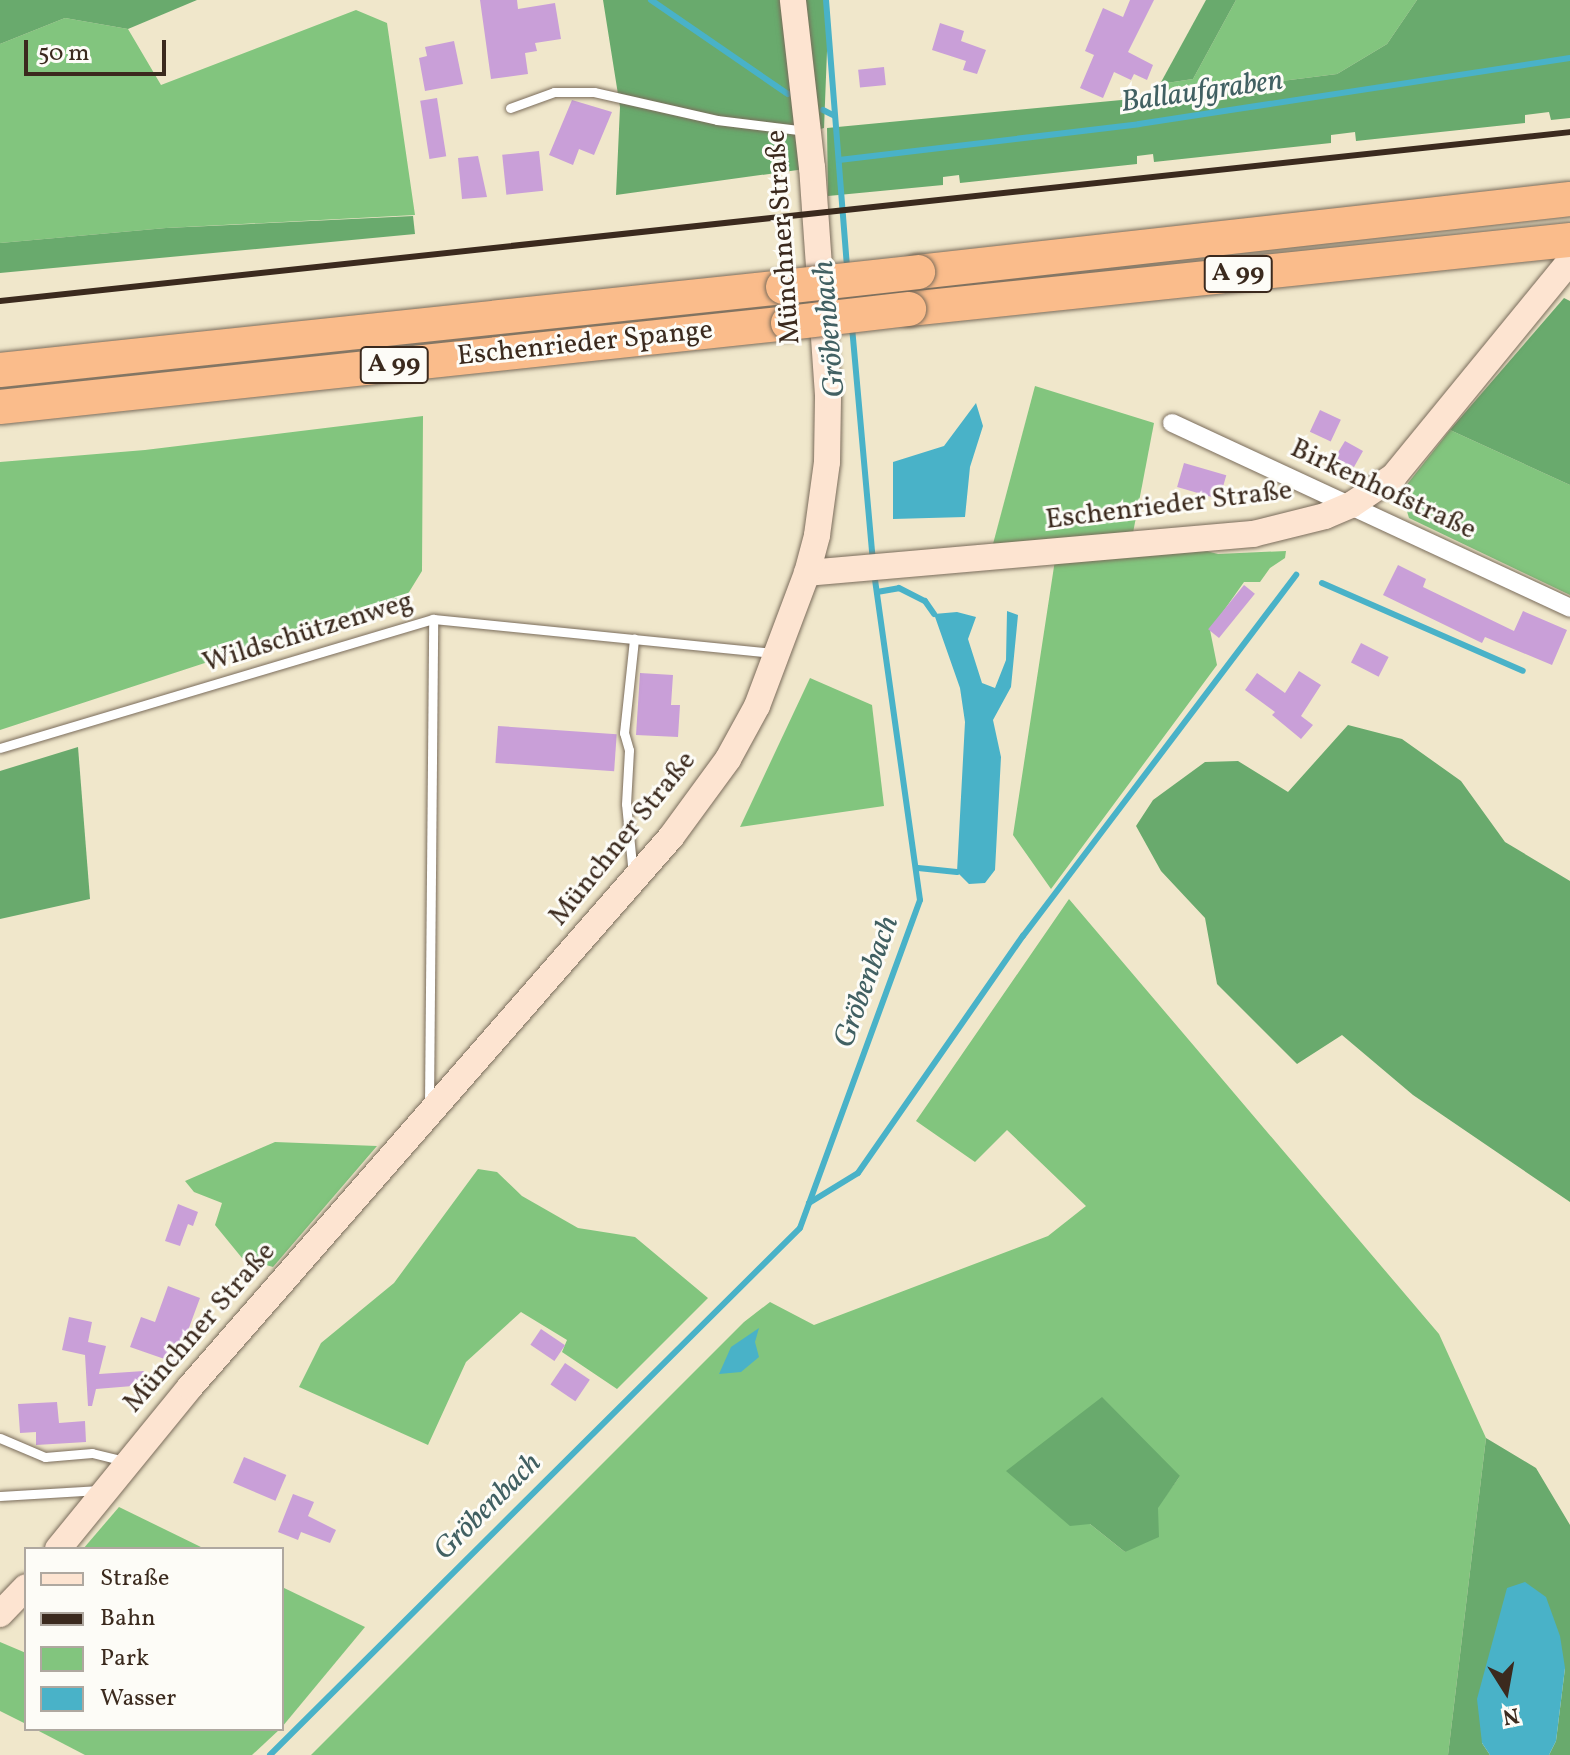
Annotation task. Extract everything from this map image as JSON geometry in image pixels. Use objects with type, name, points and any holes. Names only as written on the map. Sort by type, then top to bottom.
[{"type":"highway","name":"Eschenrieder Spange","points":[[0,370],[1570,199]]},
{"type":"highway","name":"Eschenrieder Spange","points":[[0,407],[909,309],[1569,247]]},
{"type":"street","name":"Münchner Straße","points":[[60,1547],[127,1461],[671,837],[728,759],[779,653],[817,535],[827,462],[828,409],[809,132],[793,0]]},
{"type":"street","name":"Eschenrieder Straße","points":[[807,573],[848,573],[1253,534],[1308,522],[1351,505],[1394,476],[1569,247]]},
{"type":"street","name":"Birkenhofstraße","points":[[1172,423],[1570,608]]},
{"type":"street","points":[[0,1614],[24,1589]]},
{"type":"lane","points":[[510,108],[554,92],[594,92],[717,120],[809,132]]},
{"type":"lane","points":[[429,1115],[433,619]]},
{"type":"lane","name":"Wildschützenweg","points":[[0,748],[433,619],[779,653]]},
{"type":"lane","points":[[634,639],[624,733],[629,750],[628,844],[634,878]]},
{"type":"lane","points":[[0,1438],[45,1457],[92,1453],[127,1461]]},
{"type":"lane","points":[[0,1496],[104,1489]]},
{"type":"green space","points":[[0,0],[197,0],[128,29],[65,18],[0,44]]},
{"type":"green space","points":[[603,0],[829,0],[824,128],[809,132],[812,168],[616,195],[620,107]]},
{"type":"green space","points":[[1206,0],[1236,0],[1193,79],[1160,84]]},
{"type":"green space","points":[[1236,0],[1417,0],[1387,44],[1337,74],[1153,97],[1160,84],[1193,79]]},
{"type":"green space","points":[[1417,0],[1570,0],[1570,118],[1551,120],[1549,112],[1525,115],[1525,123],[1356,141],[1355,132],[1331,135],[1331,143],[1154,162],[1153,154],[1137,156],[1137,164],[960,183],[959,175],[943,177],[943,185],[828,196],[827,128],[1153,97],[1337,74],[1387,44]]},
{"type":"green space","points":[[356,10],[387,23],[415,215],[166,228],[0,243],[0,44],[65,18],[128,29],[161,85]]},
{"type":"green space","points":[[413,216],[415,234],[0,273],[0,243],[166,228]]},
{"type":"green space","points":[[1564,298],[1570,301],[1570,485],[1450,430]]},
{"type":"green space","points":[[1035,386],[1154,423],[1133,533],[993,544]]},
{"type":"green space","points":[[423,416],[422,571],[406,597],[0,730],[0,462],[145,450]]},
{"type":"green space","points":[[1450,430],[1570,485],[1570,595],[1409,518],[1401,492]]},
{"type":"green space","points":[[1194,548],[1218,554],[1286,551],[1285,558],[1270,568],[1260,582],[1244,582],[1210,630],[1217,665],[1051,889],[1013,835],[1055,560]]},
{"type":"green space","points":[[810,678],[872,705],[884,806],[740,827]]},
{"type":"green space","points":[[1348,725],[1402,739],[1461,781],[1505,842],[1570,881],[1570,1202],[1413,1095],[1342,1035],[1297,1064],[1217,984],[1205,918],[1161,871],[1136,826],[1153,800],[1205,762],[1238,761],[1288,792]]},
{"type":"green space","points":[[78,747],[90,899],[0,919],[0,771]]},
{"type":"green space","points":[[1069,899],[1439,1334],[1486,1438],[1448,1755],[311,1755],[744,1322],[770,1302],[814,1325],[1048,1236],[1086,1206],[1007,1130],[975,1162],[916,1121]],"holes":[[[1180,1476],[1125,1552],[1090,1524]]]},
{"type":"green space","points":[[275,1142],[377,1146],[273,1267],[242,1258],[215,1225],[222,1203],[194,1192],[185,1181]]},
{"type":"green space","points":[[478,1169],[497,1172],[522,1196],[578,1228],[635,1237],[708,1298],[617,1389],[562,1352],[567,1340],[521,1312],[466,1362],[428,1445],[299,1387],[321,1343],[394,1283]]},
{"type":"green space","points":[[1102,1397],[1180,1476],[1158,1508],[1159,1537],[1125,1552],[1090,1524],[1070,1526],[1006,1471]]},
{"type":"green space","points":[[1486,1438],[1536,1468],[1570,1525],[1570,1755],[1549,1755],[1556,1741],[1565,1668],[1482,1743],[1490,1755],[1448,1755]]},
{"type":"green space","points":[[119,1507],[201,1547],[85,1547]]},
{"type":"green space","points":[[284,1588],[365,1627],[284,1725]]},
{"type":"green space","points":[[0,1642],[24,1652],[24,1723],[0,1711]]},
{"type":"green space","points":[[39,1731],[278,1731],[252,1755],[85,1755]]},
{"type":"water","points":[[976,403],[983,426],[970,467],[965,517],[893,519],[893,462],[944,446]]},
{"type":"water","points":[[1007,611],[1018,615],[1011,687],[993,720],[1001,757],[995,870],[985,883],[969,884],[957,872],[965,722],[960,688],[934,614],[957,612],[976,617],[968,639],[982,683],[995,688],[1006,660]]},
{"type":"water","points":[[759,1328],[755,1342],[759,1357],[741,1372],[719,1374],[731,1347]]},
{"type":"water","points":[[1525,1582],[1546,1597],[1560,1636],[1565,1668],[1556,1741],[1549,1755],[1490,1755],[1482,1743],[1477,1699],[1507,1588]]},
{"type":"building","points":[[480,0],[517,0],[518,9],[555,3],[561,39],[535,43],[537,51],[525,53],[528,74],[491,79]]},
{"type":"building","points":[[1130,0],[1154,0],[1128,52],[1153,65],[1147,80],[1134,74],[1131,80],[1114,72],[1103,98],[1080,88],[1094,55],[1085,51],[1103,8],[1123,17]]},
{"type":"building","points":[[940,23],[964,31],[961,41],[986,50],[977,74],[963,70],[966,61],[932,50]]},
{"type":"building","points":[[454,41],[463,84],[425,91],[419,58],[427,56],[425,47]]},
{"type":"building","points":[[884,67],[886,85],[860,88],[858,70]]},
{"type":"building","points":[[437,98],[446,156],[429,159],[420,101]]},
{"type":"building","points":[[572,100],[612,112],[594,155],[579,149],[573,165],[549,155]]},
{"type":"building","points":[[539,151],[543,191],[506,195],[502,155]]},
{"type":"building","points":[[478,156],[487,197],[462,199],[458,158]]},
{"type":"building","points":[[1320,410],[1341,420],[1331,441],[1310,432]]},
{"type":"building","points":[[1345,441],[1363,451],[1354,467],[1334,459]]},
{"type":"building","points":[[1184,463],[1226,475],[1219,499],[1177,487]]},
{"type":"building","points":[[1398,565],[1426,579],[1423,587],[1514,631],[1523,611],[1567,630],[1552,665],[1485,637],[1482,643],[1383,595]]},
{"type":"building","points":[[1244,585],[1255,594],[1219,638],[1208,629]]},
{"type":"building","points":[[1361,643],[1389,657],[1379,677],[1351,663]]},
{"type":"building","points":[[1299,671],[1321,685],[1301,716],[1313,725],[1301,739],[1272,715],[1275,712],[1245,690],[1257,673],[1285,693]]},
{"type":"building","points":[[640,673],[673,675],[671,705],[680,705],[678,737],[636,735]]},
{"type":"building","points":[[498,726],[617,734],[614,771],[495,763]]},
{"type":"building","points":[[178,1204],[198,1212],[193,1226],[188,1224],[180,1246],[165,1241]]},
{"type":"building","points":[[168,1286],[200,1298],[176,1363],[130,1347],[141,1317],[155,1322]]},
{"type":"building","points":[[69,1317],[92,1322],[88,1342],[106,1346],[99,1374],[144,1371],[145,1385],[96,1389],[92,1406],[88,1406],[85,1355],[62,1350]]},
{"type":"building","points":[[541,1329],[565,1345],[554,1361],[530,1345]]},
{"type":"building","points":[[565,1363],[590,1380],[575,1401],[550,1385]]},
{"type":"building","points":[[57,1402],[59,1423],[85,1421],[86,1442],[36,1445],[36,1432],[20,1433],[18,1404]]},
{"type":"building","points":[[244,1457],[286,1475],[275,1501],[233,1483]]},
{"type":"building","points":[[293,1494],[314,1502],[308,1516],[336,1530],[330,1543],[301,1532],[298,1540],[278,1532]]},
{"type":"waterway","points":[[651,0],[788,94]]},
{"type":"waterway","name":"Gröbenbach","points":[[826,0],[847,268]]},
{"type":"waterway","name":"Ballaufgraben","points":[[839,160],[1139,124],[1570,58]]},
{"type":"waterway","points":[[823,110],[835,116]]},
{"type":"waterway","name":"Gröbenbach","points":[[852,327],[873,562]]},
{"type":"waterway","name":"Gröbenbach","points":[[270,1755],[800,1228],[920,900],[874,574]]},
{"type":"waterway","points":[[809,1203],[858,1173],[1023,936],[1296,575]]},
{"type":"waterway","points":[[1322,583],[1523,671]]},
{"type":"waterway","points":[[877,592],[899,588],[925,601],[934,614]]},
{"type":"waterway","points":[[918,868],[957,872]]},
{"type":"railway","points":[[0,301],[1570,132]]}]
